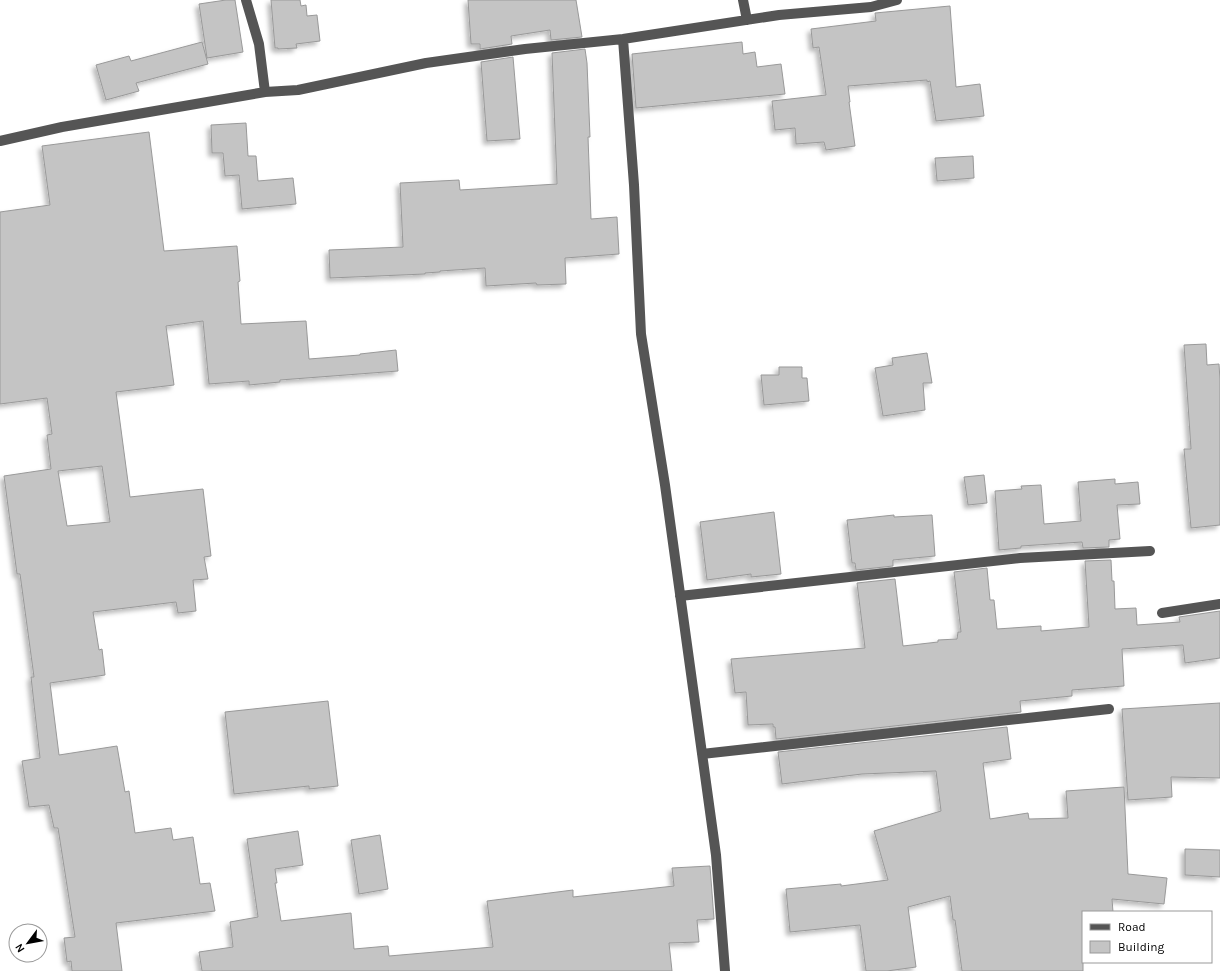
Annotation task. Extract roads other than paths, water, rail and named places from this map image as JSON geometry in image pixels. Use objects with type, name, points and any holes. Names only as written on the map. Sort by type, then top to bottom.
[{"type":"street","points":[[246,0],[259,44],[265,92]]},
{"type":"street","points":[[743,0],[747,20]]},
{"type":"street","points":[[0,141],[62,127],[265,92],[298,90],[426,64],[525,49],[623,39],[779,15],[871,7],[897,0]]},
{"type":"street","points":[[623,39],[634,185],[641,334],[665,485],[716,855],[726,971]]},
{"type":"street","points":[[680,596],[1020,558],[1150,551]]},
{"type":"street","points":[[1162,613],[1220,604]]},
{"type":"street","points":[[702,754],[1109,709]]}]
